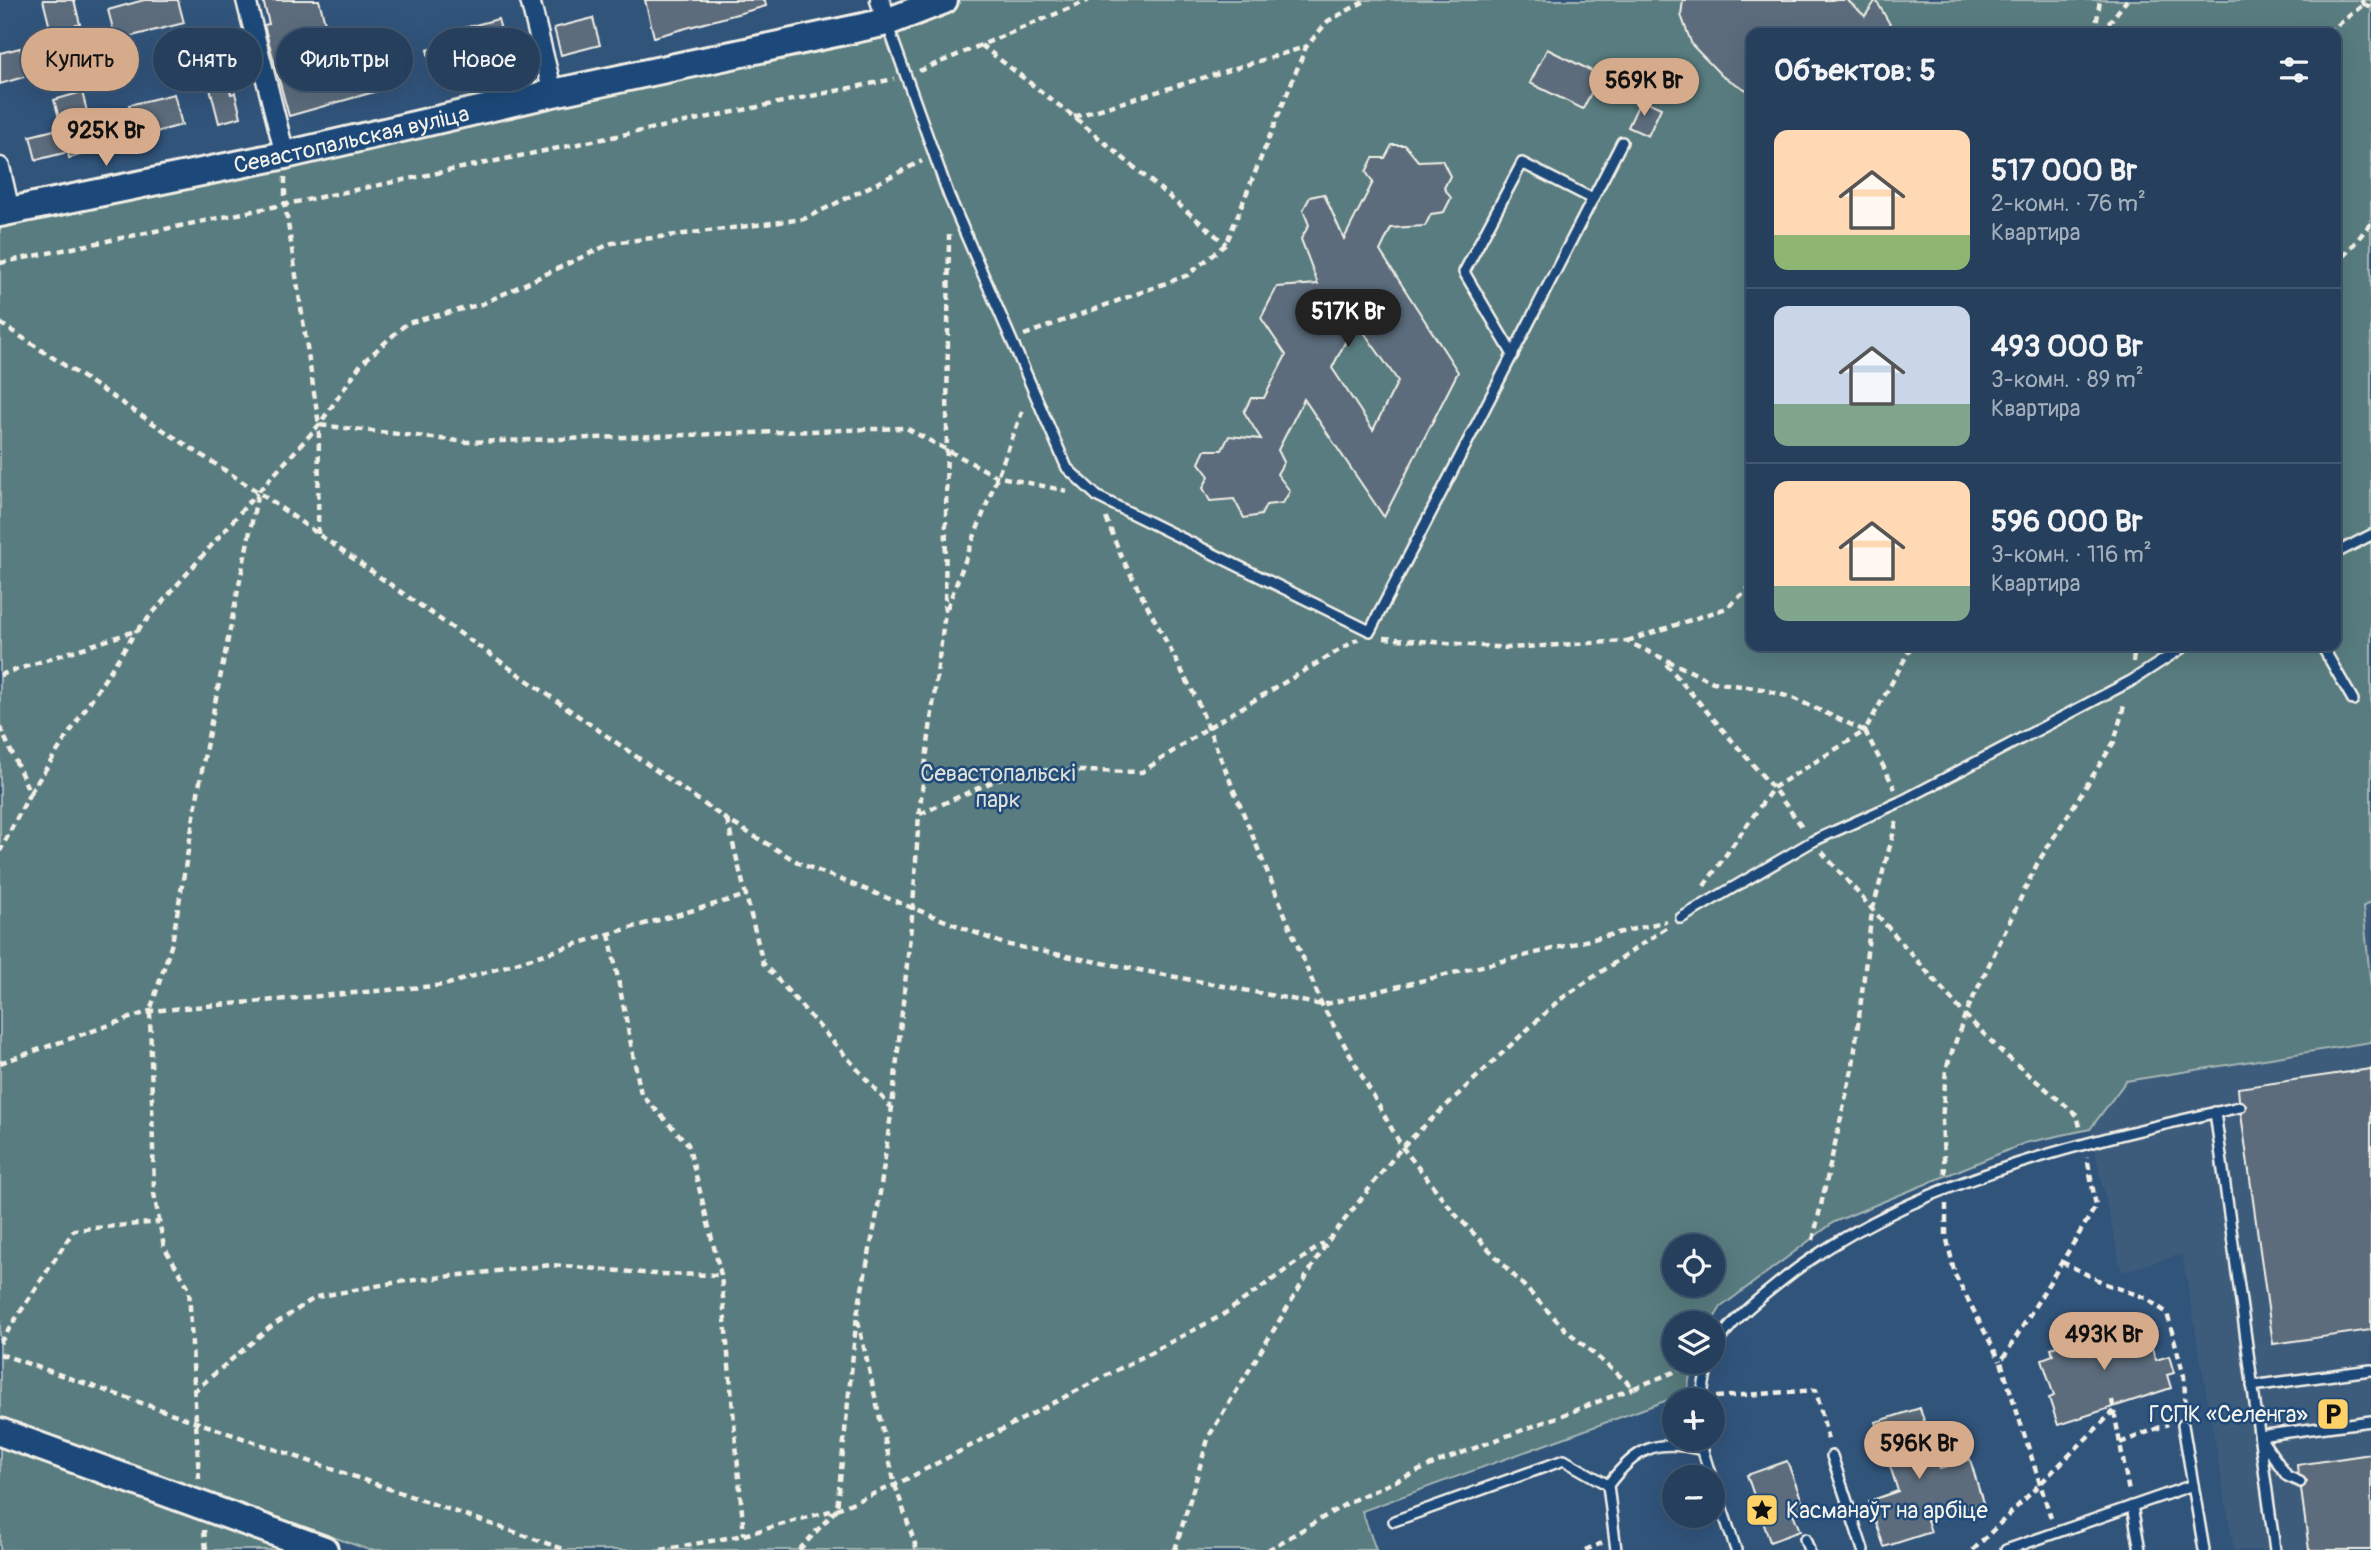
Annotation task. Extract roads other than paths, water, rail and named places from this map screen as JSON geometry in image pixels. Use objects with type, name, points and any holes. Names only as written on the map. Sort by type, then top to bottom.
[{"type":"street","points":[[246,0],[285,155]]},
{"type":"street","points":[[530,0],[552,93]]},
{"type":"street","name":"Севастопальская вуліца","points":[[5,212],[285,155],[552,93],[884,11],[944,0]]},
{"type":"street","points":[[0,167],[5,212]]},
{"type":"street","points":[[0,1432],[324,1550]]},
{"type":"lane","points":[[884,11],[949,196],[1067,468],[1098,497],[1370,631],[1622,142]]},
{"type":"lane","points":[[1513,355],[1464,272],[1522,163],[1593,199]]},
{"type":"lane","points":[[2341,550],[2371,535]]},
{"type":"lane","points":[[1681,918],[1813,841],[1902,801],[2131,681],[2177,651]]},
{"type":"lane","points":[[2325,651],[2353,700]]},
{"type":"lane","points":[[1725,1335],[1743,1312],[1809,1258],[1855,1230],[2030,1159],[2240,1107]]},
{"type":"lane","points":[[2215,1112],[2275,1550]]},
{"type":"lane","points":[[2252,1386],[2371,1370]]},
{"type":"lane","points":[[2181,1421],[2204,1550]]},
{"type":"lane","points":[[2259,1436],[2371,1421]]},
{"type":"lane","points":[[2259,1436],[2287,1476],[2300,1482]]},
{"type":"lane","points":[[1616,1550],[1608,1485],[1625,1462],[1643,1450],[1662,1446]]},
{"type":"lane","points":[[1832,1456],[1863,1550]]},
{"type":"lane","points":[[1394,1521],[1564,1460],[1608,1485]]},
{"type":"lane","points":[[2006,1550],[2193,1485]]},
{"type":"lane","points":[[2132,1506],[2140,1550]]},
{"type":"lane","points":[[1725,1517],[1736,1550]]},
{"type":"lane","points":[[1805,1539],[1809,1550]]},
{"type":"place","name":"ГСПК «Селенга»","points":[[2333,1414]]},
{"type":"place","name":"Касманаўт на арбіце","points":[[1762,1510]]},
{"type":"park label","name":"Севастопальскі парк","points":[[998,786]]}]
